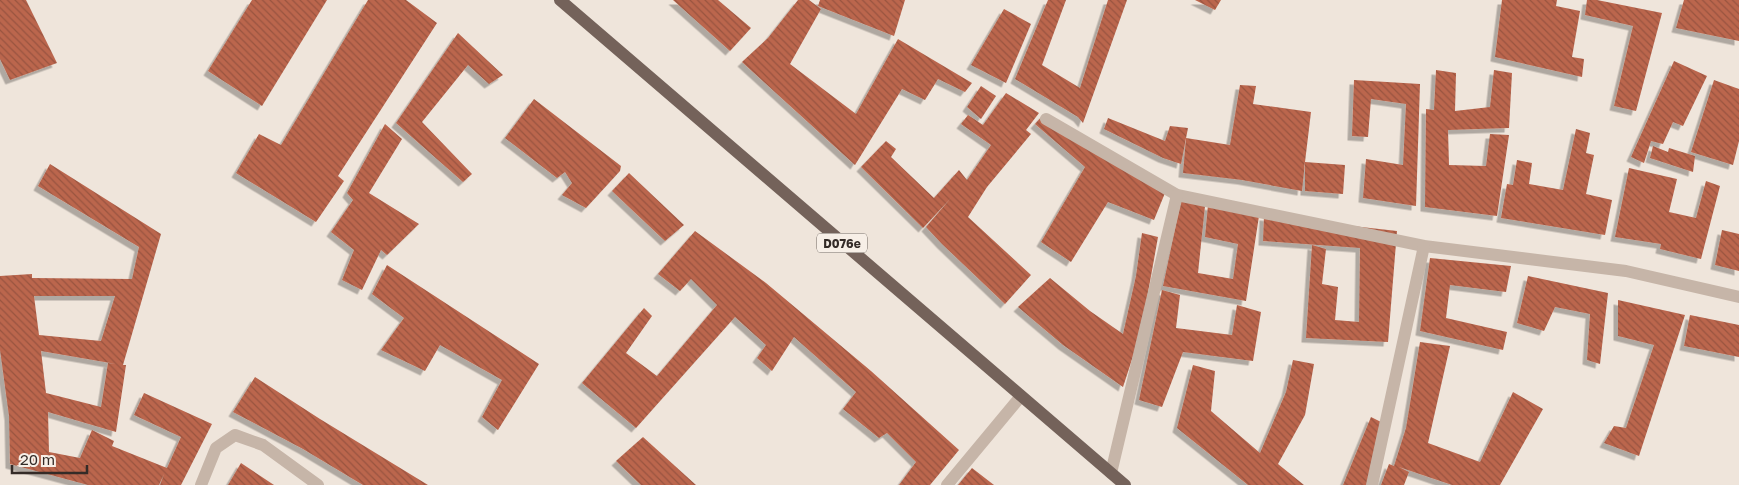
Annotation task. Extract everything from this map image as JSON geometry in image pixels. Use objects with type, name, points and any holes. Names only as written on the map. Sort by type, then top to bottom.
[{"type":"main road","name":"D076e","points":[[560,0],[1125,485]]},
{"type":"street","points":[[1046,119],[1177,195],[1424,246],[1626,271],[1739,296]]},
{"type":"street","points":[[1111,473],[1177,195]]},
{"type":"street","points":[[1372,485],[1424,246]]},
{"type":"street","points":[[947,485],[1021,396]]},
{"type":"street","points":[[200,485],[216,448],[235,435],[262,444],[318,485]]},
{"type":"building","points":[[0,0],[26,0],[57,63],[10,80],[0,59]]},
{"type":"building","points":[[252,0],[327,0],[262,106],[208,71]]},
{"type":"building","points":[[368,0],[406,0],[437,23],[338,176],[344,181],[316,222],[236,173],[259,134],[281,145]]},
{"type":"building","points":[[673,0],[718,0],[751,28],[730,51]]},
{"type":"building","points":[[798,0],[809,0],[821,9],[790,64],[856,114],[898,39],[972,83],[965,92],[938,79],[925,100],[902,89],[855,165],[742,62],[768,38]]},
{"type":"building","points":[[820,0],[905,0],[894,36],[818,6]]},
{"type":"building","points":[[1048,0],[1066,0],[1042,65],[1080,88],[1108,0],[1127,0],[1083,123],[1078,117],[1015,79]]},
{"type":"building","points":[[1195,0],[1221,0],[1215,10]]},
{"type":"building","points":[[1502,0],[1557,0],[1556,6],[1580,11],[1572,57],[1584,59],[1582,77],[1495,57]]},
{"type":"building","points":[[1587,0],[1597,0],[1662,13],[1636,111],[1614,106],[1633,26],[1585,15]]},
{"type":"building","points":[[1684,0],[1739,0],[1739,41],[1676,28]]},
{"type":"building","points":[[1004,9],[1031,24],[1006,83],[971,65]]},
{"type":"building","points":[[458,33],[503,75],[489,84],[468,65],[422,122],[472,174],[463,182],[396,123]]},
{"type":"building","points":[[1674,61],[1707,76],[1683,126],[1673,122],[1663,144],[1651,141],[1644,163],[1631,157]]},
{"type":"building","points":[[1436,70],[1456,73],[1455,111],[1490,107],[1494,70],[1512,73],[1509,128],[1448,130],[1449,165],[1486,166],[1490,134],[1509,135],[1497,216],[1425,207],[1426,109],[1434,110]]},
{"type":"building","points":[[1354,80],[1420,84],[1416,206],[1363,198],[1366,159],[1403,165],[1406,104],[1371,99],[1368,137],[1352,136]]},
{"type":"building","points":[[1714,80],[1739,89],[1739,141],[1733,165],[1691,152]]},
{"type":"building","points":[[1240,85],[1256,86],[1253,104],[1311,112],[1302,191],[1242,180],[1183,173],[1186,138],[1230,145]]},
{"type":"building","points":[[981,86],[996,96],[981,119],[967,107]]},
{"type":"building","points":[[1006,93],[1039,113],[1026,130],[1031,134],[987,187],[968,217],[1031,275],[1005,304],[926,227],[951,198],[923,228],[861,167],[886,141],[896,149],[891,157],[934,198],[959,170],[967,180],[991,145],[961,124],[968,115],[983,125]]},
{"type":"building","points":[[534,99],[621,166],[620,171],[586,208],[562,195],[572,183],[565,172],[557,178],[505,138]]},
{"type":"building","points":[[1044,114],[1165,193],[1154,220],[1108,202],[1071,262],[1041,242],[1085,167],[1035,124]]},
{"type":"building","points":[[1108,118],[1165,141],[1170,126],[1188,128],[1181,164],[1163,158],[1104,129]]},
{"type":"building","points":[[385,124],[402,139],[369,193],[419,224],[387,255],[381,250],[362,290],[342,280],[354,250],[331,232],[353,200],[347,193]]},
{"type":"building","points":[[1576,129],[1590,133],[1586,153],[1594,155],[1586,194],[1612,200],[1605,235],[1501,218],[1507,184],[1513,185],[1517,160],[1532,163],[1529,184],[1563,190]]},
{"type":"building","points":[[1653,146],[1668,152],[1669,148],[1695,156],[1693,172],[1650,158]]},
{"type":"building","points":[[1305,162],[1345,165],[1343,194],[1305,191]]},
{"type":"building","points":[[50,164],[161,234],[123,365],[126,365],[116,432],[48,412],[49,452],[80,458],[92,430],[114,441],[112,446],[167,468],[181,437],[134,415],[144,393],[212,424],[181,485],[160,485],[164,474],[159,485],[88,485],[10,464],[9,416],[0,350],[0,276],[32,274],[32,278],[132,279],[139,247],[38,186]],"holes":[[[34,296],[115,296],[101,341],[39,335]],[[41,351],[116,364],[108,363],[101,407],[46,393]]]},
{"type":"building","points":[[1629,168],[1677,179],[1669,212],[1696,218],[1706,181],[1720,186],[1701,259],[1660,249],[1661,244],[1615,237]]},
{"type":"building","points":[[629,173],[684,225],[665,241],[612,191]]},
{"type":"building","points":[[1181,201],[1205,206],[1198,273],[1233,279],[1238,244],[1205,237],[1208,205],[1259,216],[1246,301],[1163,286]]},
{"type":"building","points":[[1264,216],[1397,231],[1388,342],[1306,338],[1312,245],[1326,249],[1322,284],[1338,287],[1335,320],[1359,322],[1360,248],[1263,241]]},
{"type":"building","points":[[1722,230],[1739,234],[1739,271],[1715,265]]},
{"type":"building","points":[[695,231],[766,283],[871,371],[959,450],[930,485],[899,485],[916,462],[887,433],[879,438],[843,409],[856,392],[794,337],[772,371],[757,358],[766,345],[735,317],[636,428],[582,383],[644,308],[652,316],[626,353],[657,376],[717,305],[691,279],[680,291],[658,274]]},
{"type":"building","points":[[1142,233],[1158,237],[1141,332],[1123,387],[1063,345],[1018,307],[1050,278],[1090,311],[1123,334],[1136,276]]},
{"type":"building","points":[[1430,258],[1511,266],[1506,292],[1450,285],[1446,318],[1507,332],[1503,350],[1420,331]]},
{"type":"building","points":[[387,265],[539,364],[498,430],[482,417],[502,380],[440,345],[425,371],[381,350],[404,318],[372,294]]},
{"type":"building","points":[[1528,276],[1608,293],[1600,364],[1587,360],[1590,314],[1555,307],[1544,331],[1517,323]]},
{"type":"building","points":[[1162,290],[1180,295],[1176,328],[1232,335],[1237,305],[1261,312],[1253,361],[1183,352],[1162,407],[1139,400]]},
{"type":"building","points":[[1618,300],[1685,315],[1639,456],[1604,443],[1614,426],[1626,428],[1654,345],[1618,336]]},
{"type":"building","points":[[1690,315],[1739,325],[1739,357],[1684,346]]},
{"type":"building","points":[[1420,342],[1450,346],[1428,443],[1480,462],[1513,392],[1543,409],[1500,485],[1452,485],[1399,467],[1409,472],[1404,485],[1381,485],[1389,464],[1394,466],[1406,428]]},
{"type":"building","points":[[1293,360],[1314,364],[1305,415],[1278,464],[1304,485],[1248,485],[1177,428],[1193,365],[1215,371],[1211,411],[1260,453],[1286,392]]},
{"type":"building","points":[[255,377],[428,485],[363,485],[303,449],[233,412]]},
{"type":"building","points":[[1371,417],[1383,423],[1367,485],[1343,485]]},
{"type":"building","points":[[643,437],[696,485],[641,485],[616,461]]},
{"type":"building","points":[[241,463],[274,485],[228,485]]},
{"type":"building","points":[[972,468],[994,485],[958,485]]}]
